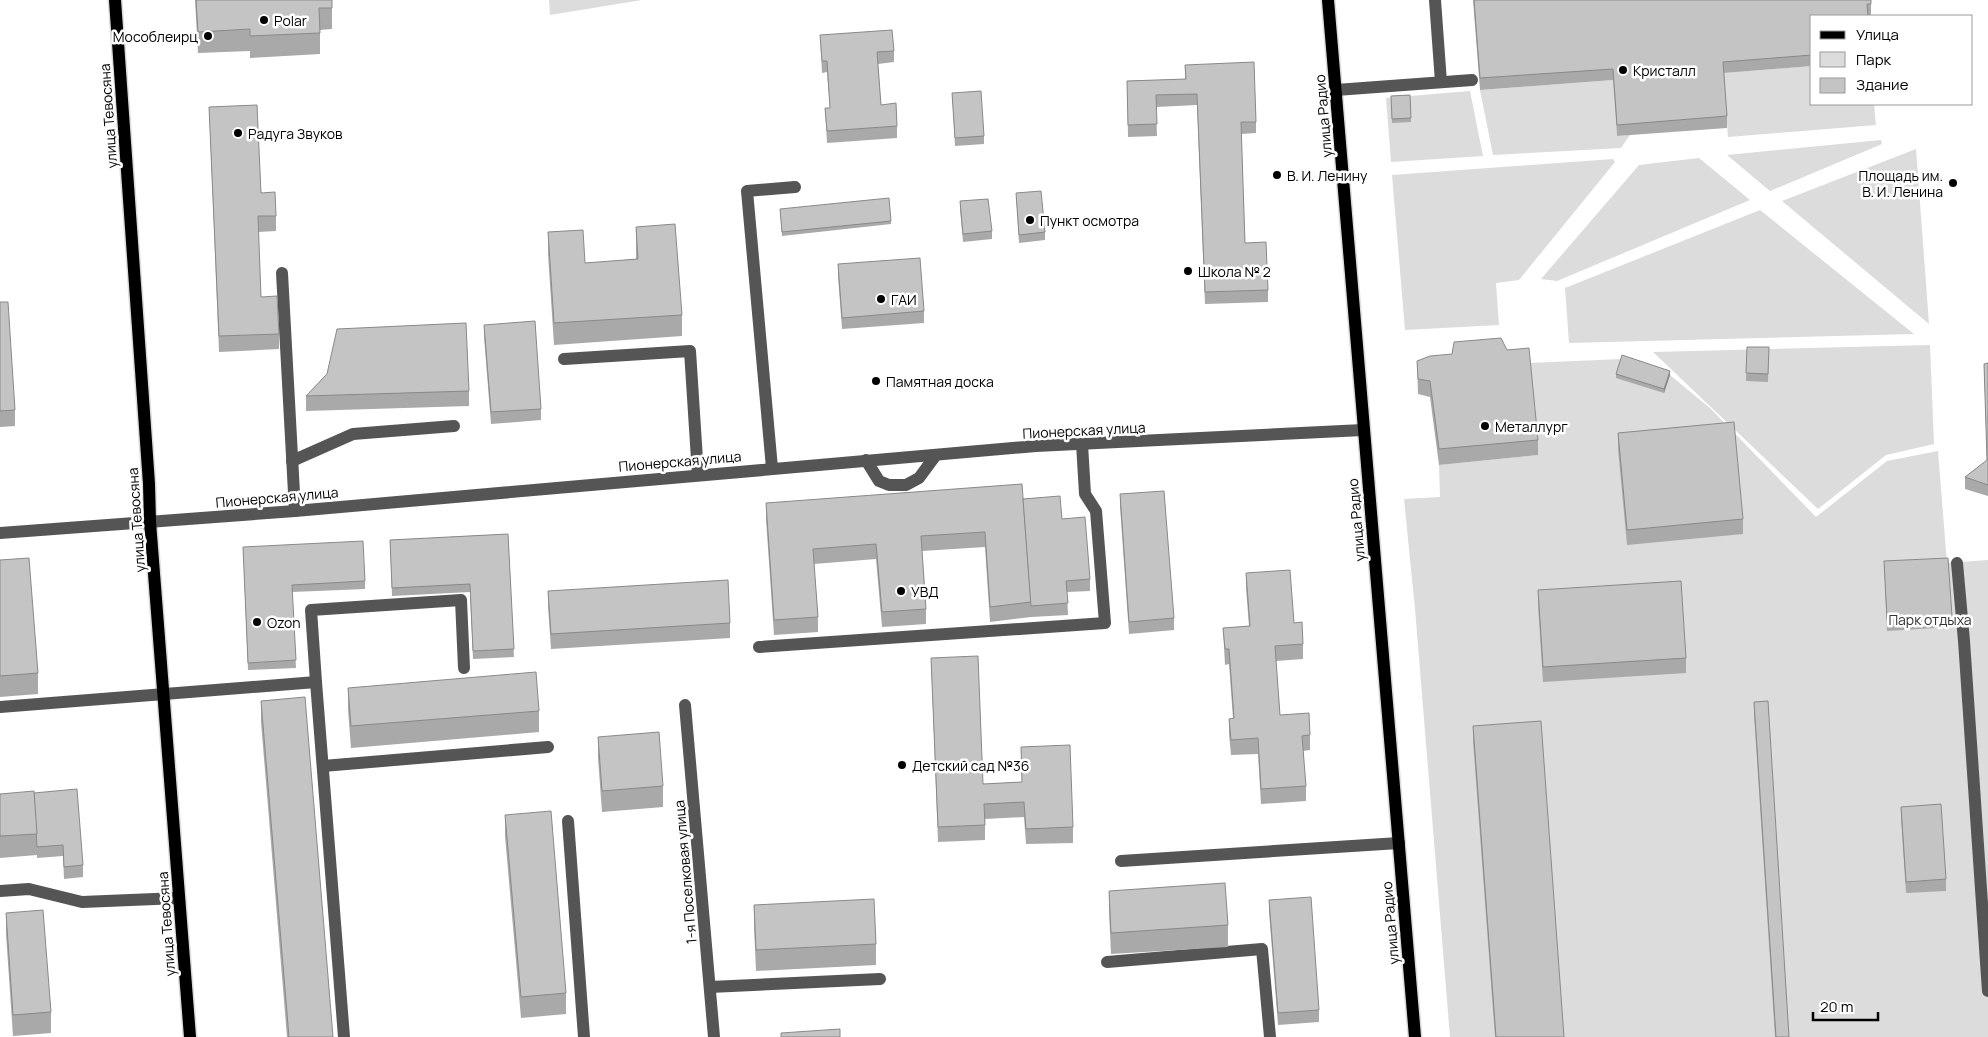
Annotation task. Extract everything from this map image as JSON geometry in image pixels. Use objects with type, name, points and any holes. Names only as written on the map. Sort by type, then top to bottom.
[{"type":"main road","name":"улица Тевосяна","points":[[115,0],[149,484],[150,522],[190,1037]]},
{"type":"main road","name":"улица Радио","points":[[1328,0],[1415,1037]]},
{"type":"street","points":[[1435,0],[1441,82]]},
{"type":"street","points":[[1336,90],[1472,80]]},
{"type":"street","points":[[772,468],[747,190],[795,187]]},
{"type":"street","points":[[282,273],[294,511]]},
{"type":"street","points":[[564,359],[690,351],[698,475]]},
{"type":"street","points":[[292,461],[353,434],[454,426]]},
{"type":"street","name":"Пионерская улица","points":[[0,533],[294,511],[866,460],[1082,444],[1363,430]]},
{"type":"street","points":[[759,646],[1105,623],[1096,511],[1085,494],[1082,444]]},
{"type":"street","points":[[866,460],[878,481],[890,485],[906,485],[919,478],[936,455]]},
{"type":"street","points":[[1957,563],[1988,991]]},
{"type":"street","points":[[344,1037],[311,610],[461,600],[464,668]]},
{"type":"street","points":[[0,708],[316,682]]},
{"type":"street","name":"1-я Поселковая улица","points":[[685,705],[714,1037]]},
{"type":"street","points":[[323,766],[548,747]]},
{"type":"street","points":[[568,821],[584,1037]]},
{"type":"street","points":[[1121,861],[1398,843]]},
{"type":"street","points":[[0,891],[29,889],[82,902],[179,898]]},
{"type":"street","points":[[1107,962],[1262,949],[1270,1037]]},
{"type":"street","points":[[710,987],[880,979]]},
{"type":"green space","points":[[549,0],[642,0],[550,15]]},
{"type":"green space","points":[[1810,66],[1810,105],[1874,105],[1876,125],[1728,137],[1723,73]]},
{"type":"green space","points":[[1613,80],[1617,136],[1630,135],[1621,148],[1493,155],[1480,90]]},
{"type":"green space","points":[[1470,91],[1483,156],[1391,162],[1386,98]]},
{"type":"green space","points":[[1881,140],[1882,144],[1770,191],[1727,155]]},
{"type":"green space","points":[[1916,149],[1929,324],[1782,201]]},
{"type":"green space","points":[[1699,158],[1750,200],[1557,281],[1541,279],[1639,165]]},
{"type":"green space","points":[[1613,159],[1615,162],[1519,280],[1496,283],[1499,325],[1405,330],[1392,175]]},
{"type":"green space","points":[[1760,210],[1914,334],[1569,343],[1565,288]]},
{"type":"green space","points":[[1930,345],[1934,444],[1886,455],[1818,509],[1653,352]]},
{"type":"green space","name":"Металлург","points":[[1622,359],[1670,375],[1711,409],[1816,517],[1887,461],[1938,451],[1947,563],[1988,560],[1988,1037],[1450,1037],[1415,609],[1404,499],[1440,497],[1439,465],[1538,455],[1529,363]]},
{"type":"building","points":[[196,0],[332,0],[332,8],[319,8],[320,33],[250,36],[250,29],[198,32]]},
{"type":"building","name":"Кристалл","points":[[1474,0],[1871,0],[1871,4],[1867,4],[1868,15],[1810,15],[1810,55],[1723,62],[1727,116],[1617,125],[1613,69],[1480,78]]},
{"type":"building","points":[[892,30],[894,51],[877,52],[881,105],[896,103],[897,126],[827,131],[825,108],[830,108],[827,61],[822,61],[820,35]]},
{"type":"building","points":[[1254,62],[1256,122],[1241,122],[1245,243],[1266,242],[1268,290],[1205,292],[1197,94],[1156,95],[1157,124],[1128,125],[1127,81],[1186,79],[1185,65]]},
{"type":"building","points":[[981,91],[984,136],[955,138],[952,93]]},
{"type":"building","points":[[1410,95],[1411,118],[1392,119],[1391,96]]},
{"type":"building","points":[[257,105],[261,193],[275,192],[276,216],[258,216],[261,297],[277,296],[279,334],[219,336],[209,107]]},
{"type":"building","name":"Пункт осмотра","points":[[1041,191],[1045,232],[1019,235],[1016,193]]},
{"type":"building","points":[[889,198],[891,221],[782,232],[780,209]]},
{"type":"building","points":[[988,199],[992,231],[963,234],[960,201]]},
{"type":"building","points":[[675,224],[682,315],[554,323],[548,232],[583,230],[585,263],[638,259],[636,227]]},
{"type":"building","name":"ГАИ","points":[[920,258],[924,311],[842,318],[838,264]]},
{"type":"building","points":[[0,302],[8,302],[15,410],[0,411]]},
{"type":"building","points":[[535,321],[541,409],[491,412],[484,325]]},
{"type":"building","points":[[466,323],[469,391],[306,396],[327,374],[337,329]]},
{"type":"building","name":"Металлург","points":[[1501,338],[1507,350],[1529,348],[1538,440],[1439,449],[1430,381],[1418,379],[1417,361],[1430,356],[1452,354],[1454,342]]},
{"type":"building","points":[[1747,347],[1769,347],[1768,374],[1746,373]]},
{"type":"building","points":[[1622,355],[1670,371],[1664,389],[1616,374]]},
{"type":"building","points":[[1988,363],[1988,485],[1965,477],[1987,460],[1984,364]]},
{"type":"building","points":[[1734,422],[1743,519],[1627,530],[1618,433]]},
{"type":"building","name":"УВД","points":[[1022,484],[1031,602],[990,607],[985,532],[921,536],[926,609],[882,612],[876,544],[813,549],[818,617],[774,620],[766,503]]},
{"type":"building","points":[[1164,491],[1174,618],[1129,622],[1120,494]]},
{"type":"building","points":[[1060,496],[1062,519],[1085,517],[1090,579],[1066,581],[1068,603],[1031,606],[1023,499]]},
{"type":"building","points":[[508,534],[514,649],[473,651],[470,584],[392,588],[390,540]]},
{"type":"building","points":[[363,541],[365,581],[292,585],[296,660],[248,663],[243,547]]},
{"type":"building","points":[[29,558],[38,673],[0,676],[0,560]]},
{"type":"building","points":[[1948,558],[1952,616],[1887,619],[1884,561]]},
{"type":"building","points":[[1290,570],[1294,623],[1302,622],[1303,644],[1275,646],[1280,715],[1309,713],[1310,735],[1302,736],[1306,786],[1261,789],[1258,738],[1231,740],[1229,719],[1234,718],[1229,649],[1225,649],[1223,628],[1250,626],[1246,573]]},
{"type":"building","points":[[728,580],[730,623],[551,634],[548,591]]},
{"type":"building","points":[[1681,581],[1686,658],[1543,667],[1538,590]]},
{"type":"building","points":[[978,656],[983,784],[1022,782],[1021,747],[1070,745],[1073,827],[1026,829],[1024,802],[984,804],[985,825],[938,827],[931,658]]},
{"type":"building","points":[[536,672],[539,711],[351,726],[348,688]]},
{"type":"building","points":[[305,697],[333,1037],[289,1037],[261,701]]},
{"type":"building","points":[[1768,701],[1789,1037],[1776,1037],[1754,702]]},
{"type":"building","points":[[1541,721],[1564,1037],[1496,1037],[1473,726]]},
{"type":"building","points":[[659,732],[663,786],[602,791],[598,737]]},
{"type":"building","points":[[77,789],[83,865],[64,867],[63,845],[37,847],[34,793]]},
{"type":"building","points":[[34,791],[37,834],[0,836],[0,794]]},
{"type":"building","points":[[1941,804],[1946,879],[1906,882],[1901,807]]},
{"type":"building","points":[[551,811],[566,993],[521,997],[505,815]]},
{"type":"building","points":[[1225,883],[1228,925],[1111,933],[1109,891]]},
{"type":"building","points":[[1311,897],[1319,1010],[1278,1013],[1269,900]]},
{"type":"building","points":[[874,899],[876,944],[756,950],[754,905]]},
{"type":"building","points":[[43,910],[51,1012],[13,1015],[6,913]]},
{"type":"building","points":[[840,1029],[840,1037],[781,1037],[781,1033]]},
{"type":"place","name":"Polar","points":[[264,20]]},
{"type":"place","name":"Мособлеирц","points":[[208,36]]},
{"type":"place","name":"Кристалл","points":[[1623,70]]},
{"type":"place","name":"Радуга Звуков","points":[[238,133]]},
{"type":"place","name":"В. И. Ленину","points":[[1277,175]]},
{"type":"place","name":"Площадь им. В. И. Ленина","points":[[1953,183]]},
{"type":"place","name":"Пункт осмотра","points":[[1030,220]]},
{"type":"place","name":"Школа № 2","points":[[1188,271]]},
{"type":"place","name":"ГАИ","points":[[881,299]]},
{"type":"place","name":"Памятная доска","points":[[876,381]]},
{"type":"place","name":"Металлург","points":[[1485,426]]},
{"type":"place","name":"УВД","points":[[901,591]]},
{"type":"place","name":"Ozon","points":[[257,622]]},
{"type":"place","name":"Детский сад №36","points":[[902,765]]},
{"type":"park label","name":"Парк отдыха","points":[[1930,619]]}]
